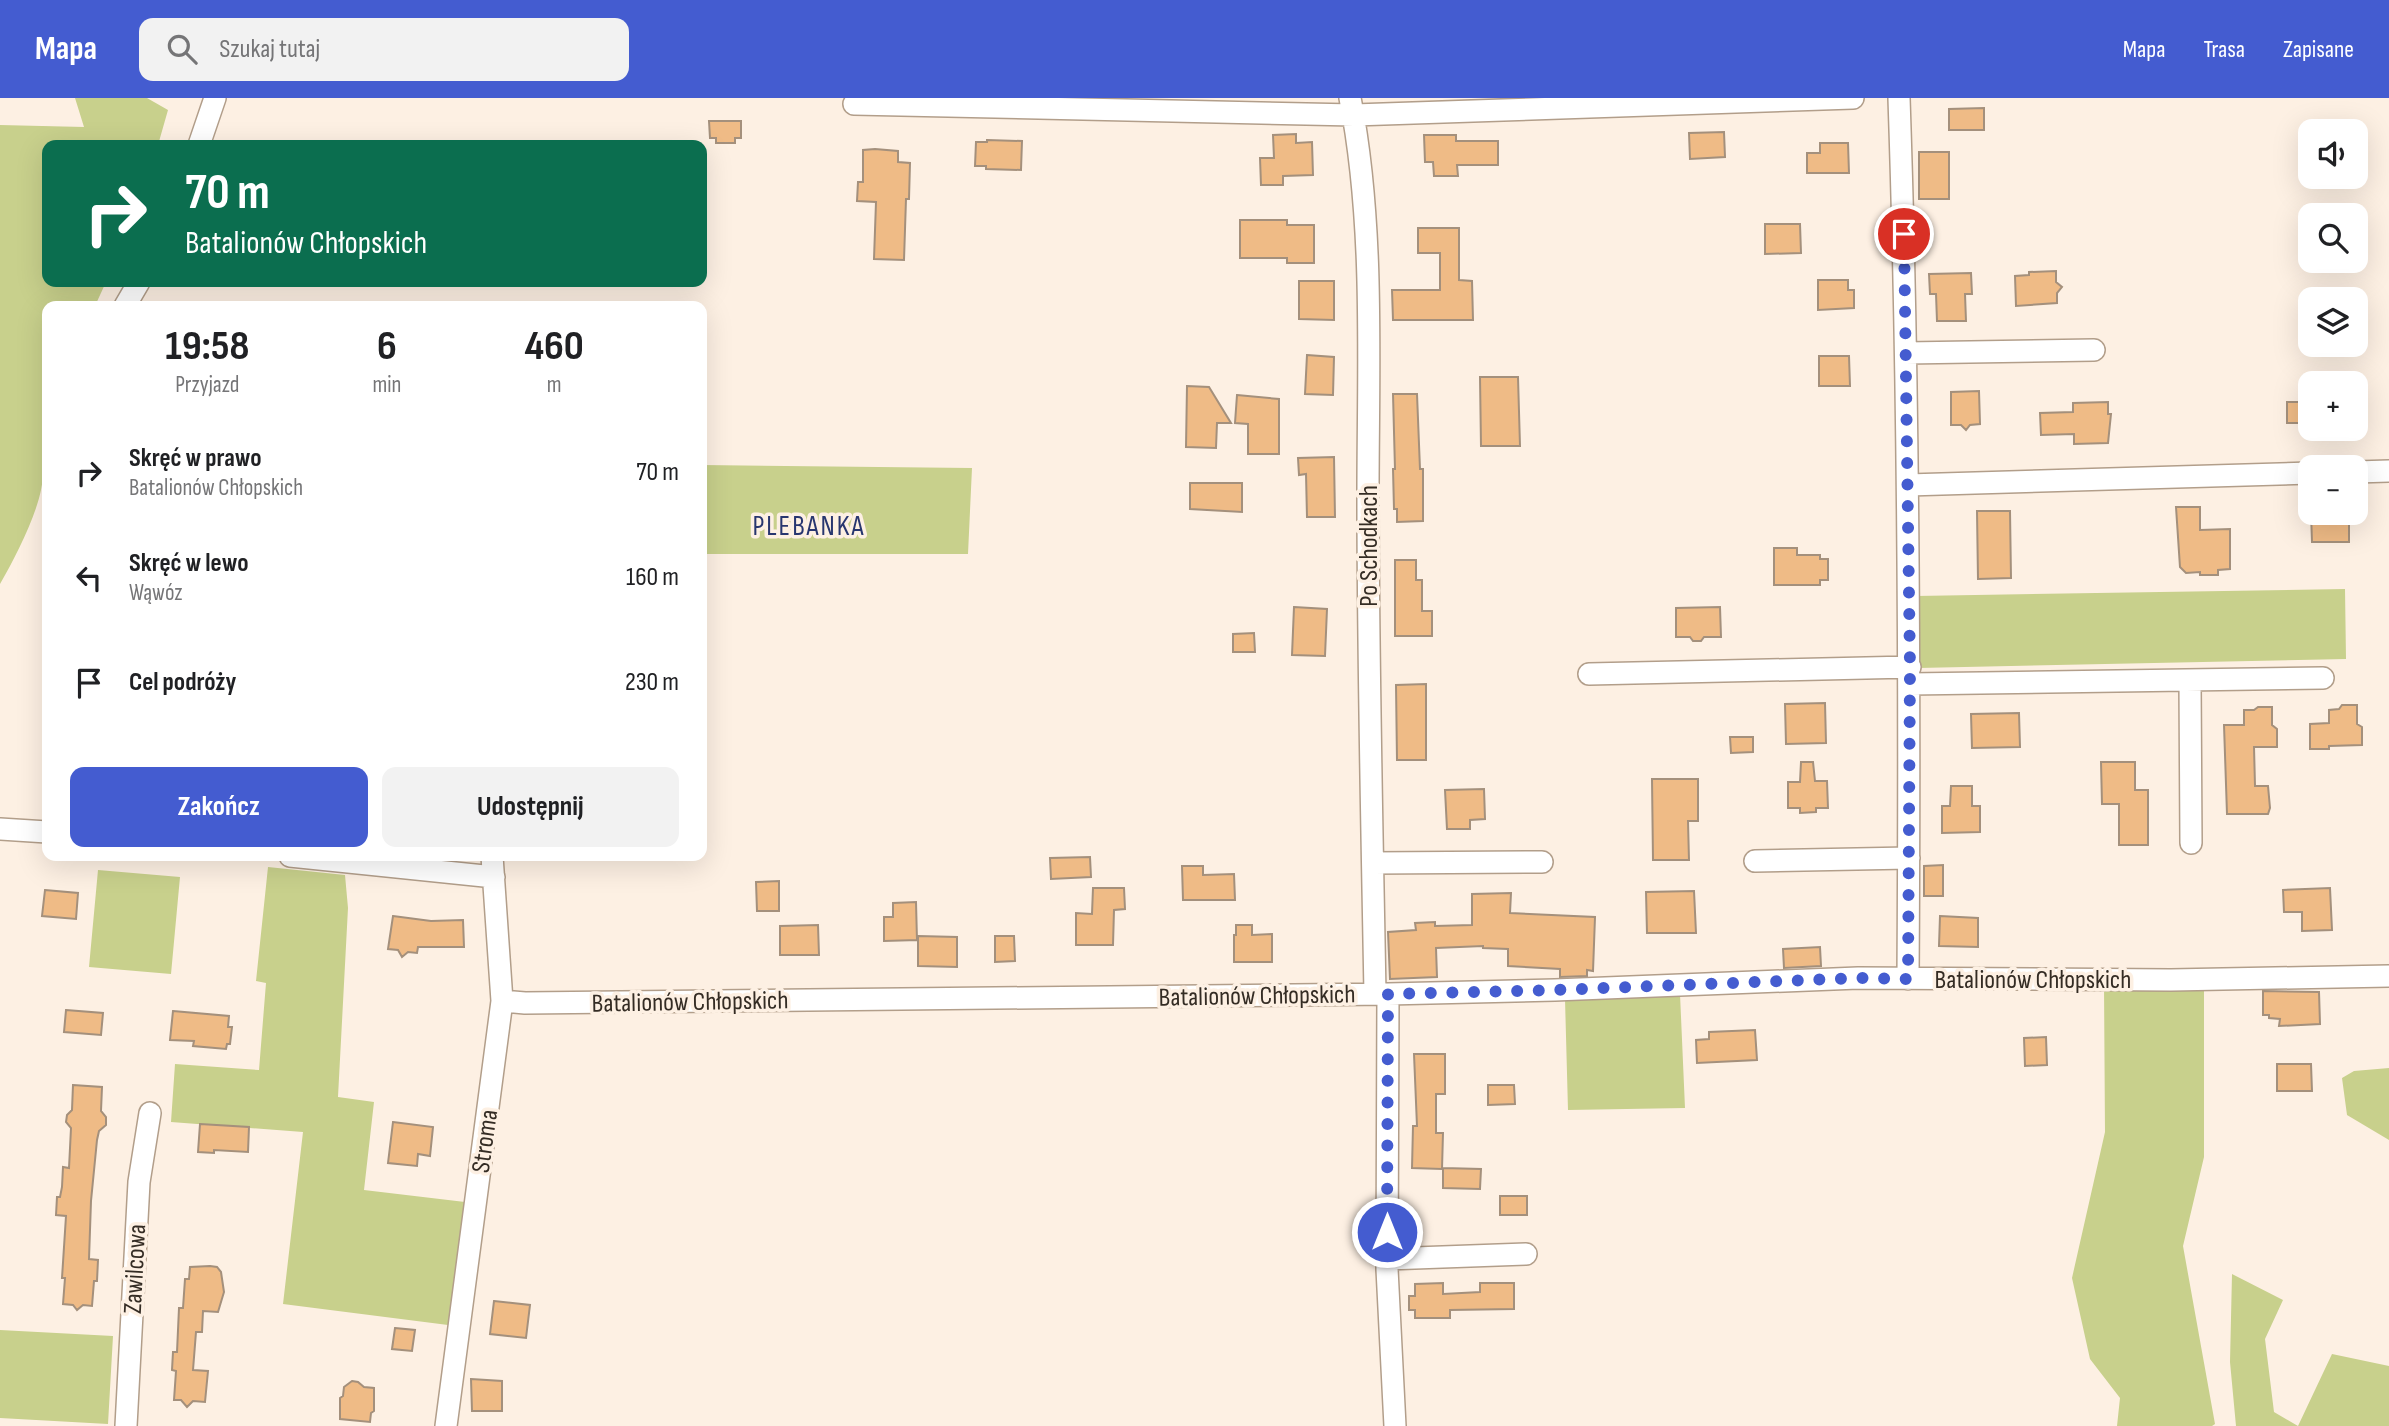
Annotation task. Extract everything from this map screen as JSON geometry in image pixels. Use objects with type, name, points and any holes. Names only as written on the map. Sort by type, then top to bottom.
[{"type":"street","points":[[202,140],[215,98]]},
{"type":"street","points":[[854,104],[1352,106],[1374,112],[1853,98]]},
{"type":"street","points":[[1899,98],[1906,353],[1910,675],[1908,979]]},
{"type":"street","name":"Po Schodkach","points":[[1352,106],[1365,221],[1373,863],[1381,994],[1387,1259],[1395,1426]]},
{"type":"street","points":[[1906,353],[2094,350]]},
{"type":"street","points":[[2368,472],[2389,471]]},
{"type":"street","points":[[1908,485],[2298,473]]},
{"type":"street","points":[[1589,674],[1910,675],[2190,681],[2323,678]]},
{"type":"street","points":[[2190,681],[2191,843]]},
{"type":"street","points":[[0,829],[42,832]]},
{"type":"street","points":[[1755,861],[1909,858]]},
{"type":"street","points":[[392,861],[493,866]]},
{"type":"street","points":[[1373,863],[1542,862]]},
{"type":"street","name":"Stroma","points":[[446,1426],[502,1001],[493,866]]},
{"type":"street","name":"Batalionów Chłopskich","points":[[502,1001],[525,1003],[1381,994],[1858,978],[2171,980],[2389,976]]},
{"type":"street","name":"Zawilcowa","points":[[127,1426],[139,1182],[150,1112]]},
{"type":"street","points":[[1387,1259],[1526,1254]]},
{"type":"green space","points":[[75,98],[147,98],[168,110],[159,140],[42,140],[42,287],[104,287],[97,301],[42,301],[42,484],[29,526],[0,584],[0,125],[84,127]]},
{"type":"green space","points":[[707,465],[972,468],[968,554],[707,554]]},
{"type":"green space","points":[[2345,589],[2346,659],[1918,668],[1916,596]]},
{"type":"green space","points":[[268,867],[345,875],[348,908],[338,1097],[374,1102],[364,1190],[465,1202],[448,1325],[283,1304],[303,1132],[171,1122],[175,1064],[259,1070],[266,983],[256,981]]},
{"type":"green space","points":[[98,870],[180,877],[171,974],[89,967]]},
{"type":"green space","points":[[2104,985],[2204,985],[2204,1157],[2183,1246],[2215,1424],[2212,1426],[2117,1426],[2120,1398],[2090,1359],[2072,1278],[2105,1132]]},
{"type":"green space","points":[[1680,994],[1685,1108],[1568,1110],[1565,999]]},
{"type":"green space","points":[[2389,1068],[2389,1140],[2347,1115],[2342,1078],[2354,1071]]},
{"type":"green space","points":[[2232,1274],[2283,1300],[2265,1339],[2274,1412],[2298,1426],[2236,1426],[2230,1362]]},
{"type":"green space","points":[[0,1330],[113,1336],[108,1424],[0,1418]]},
{"type":"green space","points":[[2332,1354],[2389,1366],[2389,1426],[2298,1426]]},
{"type":"building","points":[[1984,108],[1984,130],[1949,130],[1949,109]]},
{"type":"building","points":[[709,121],[741,121],[741,138],[735,138],[735,143],[716,143],[716,138],[710,138]]},
{"type":"building","points":[[1724,132],[1725,157],[1690,159],[1689,133]]},
{"type":"building","points":[[1296,134],[1296,143],[1312,142],[1313,175],[1283,176],[1283,185],[1261,185],[1260,158],[1274,158],[1273,135]]},
{"type":"building","points":[[1424,135],[1456,135],[1456,141],[1498,141],[1498,165],[1457,165],[1458,176],[1434,176],[1433,162],[1425,162]]},
{"type":"building","points":[[1022,141],[1021,170],[975,166],[976,142]]},
{"type":"building","points":[[1820,143],[1848,143],[1849,173],[1807,173],[1807,153],[1820,153]]},
{"type":"building","points":[[863,150],[898,151],[898,162],[910,163],[904,260],[874,259],[876,202],[857,201],[858,182],[863,182]]},
{"type":"building","points":[[1919,152],[1949,152],[1949,199],[1919,199]]},
{"type":"building","points":[[1240,220],[1287,220],[1287,225],[1314,225],[1314,263],[1287,263],[1287,258],[1240,258]]},
{"type":"building","points":[[1765,224],[1800,224],[1801,253],[1765,254]]},
{"type":"building","points":[[1418,228],[1459,228],[1459,280],[1472,281],[1473,320],[1393,320],[1392,290],[1440,290],[1440,253],[1418,253]]},
{"type":"building","points":[[2056,271],[2056,282],[2062,287],[2057,293],[2057,303],[2016,306],[2015,276],[2029,275],[2029,272]]},
{"type":"building","points":[[1971,273],[1972,294],[1965,294],[1966,321],[1937,321],[1936,294],[1930,294],[1929,274]]},
{"type":"building","points":[[1818,280],[1848,280],[1848,290],[1854,290],[1854,308],[1818,310]]},
{"type":"building","points":[[1299,281],[1334,281],[1334,320],[1299,319]]},
{"type":"building","points":[[1307,355],[1334,357],[1333,395],[1305,394]]},
{"type":"building","points":[[1819,356],[1849,356],[1850,386],[1819,386]]},
{"type":"building","points":[[1480,377],[1518,377],[1520,446],[1481,446]]},
{"type":"building","points":[[1187,386],[1209,387],[1231,423],[1217,423],[1216,448],[1186,447]]},
{"type":"building","points":[[1979,391],[1980,424],[1970,425],[1966,430],[1961,425],[1951,425],[1951,392]]},
{"type":"building","points":[[1393,394],[1417,394],[1420,469],[1423,469],[1423,521],[1397,522],[1397,509],[1394,509]]},
{"type":"building","points":[[1237,395],[1279,399],[1279,454],[1248,454],[1248,424],[1235,423]]},
{"type":"building","points":[[2108,402],[2108,414],[2111,414],[2108,443],[2074,444],[2074,434],[2041,435],[2040,413],[2073,412],[2073,403]]},
{"type":"building","points":[[2287,402],[2298,402],[2298,423],[2287,423]]},
{"type":"building","points":[[1334,457],[1335,517],[1307,517],[1306,474],[1299,475],[1298,458]]},
{"type":"building","points":[[1190,483],[1242,483],[1242,512],[1190,509]]},
{"type":"building","points":[[2176,507],[2200,507],[2200,530],[2230,529],[2230,569],[2218,570],[2218,575],[2200,575],[2200,572],[2186,573],[2180,567]]},
{"type":"building","points":[[1977,511],[2010,511],[2011,578],[1978,579]]},
{"type":"building","points":[[2311,525],[2349,525],[2349,542],[2312,542]]},
{"type":"building","points":[[1774,548],[1797,548],[1797,555],[1820,555],[1820,559],[1828,559],[1828,580],[1820,580],[1820,585],[1774,585]]},
{"type":"building","points":[[1395,560],[1416,560],[1416,580],[1422,580],[1422,611],[1432,611],[1432,636],[1395,636]]},
{"type":"building","points":[[1294,607],[1327,609],[1325,656],[1292,655]]},
{"type":"building","points":[[1720,607],[1721,637],[1704,637],[1701,641],[1693,641],[1690,637],[1676,637],[1676,608]]},
{"type":"building","points":[[1254,633],[1255,652],[1233,652],[1233,634]]},
{"type":"building","points":[[1426,684],[1426,760],[1397,760],[1396,685]]},
{"type":"building","points":[[1825,703],[1826,743],[1786,744],[1785,704]]},
{"type":"building","points":[[2342,705],[2357,705],[2357,724],[2362,727],[2362,745],[2310,749],[2310,724],[2329,723],[2329,710],[2339,709]]},
{"type":"building","points":[[2272,707],[2272,725],[2277,729],[2277,747],[2254,747],[2255,786],[2268,786],[2270,808],[2268,814],[2227,814],[2224,725],[2244,725],[2244,710]]},
{"type":"building","points":[[2019,713],[2020,747],[1972,748],[1971,714]]},
{"type":"building","points":[[1730,737],[1753,737],[1753,752],[1731,753]]},
{"type":"building","points":[[1801,762],[1813,762],[1815,781],[1827,781],[1828,808],[1816,808],[1816,812],[1800,813],[1800,808],[1788,808],[1788,782],[1800,782]]},
{"type":"building","points":[[2101,762],[2135,762],[2135,790],[2148,790],[2148,845],[2119,845],[2119,804],[2102,804]]},
{"type":"building","points":[[1652,779],[1698,779],[1698,821],[1688,821],[1689,860],[1653,860]]},
{"type":"building","points":[[1951,786],[1972,786],[1972,806],[1980,806],[1980,832],[1942,833],[1942,806],[1950,806]]},
{"type":"building","points":[[1484,789],[1485,819],[1470,820],[1470,829],[1447,829],[1445,790]]},
{"type":"building","points":[[1090,857],[1091,877],[1051,879],[1050,858]]},
{"type":"building","points":[[1943,865],[1943,896],[1924,896],[1924,866]]},
{"type":"building","points":[[1182,866],[1203,866],[1203,875],[1234,874],[1235,900],[1183,900]]},
{"type":"building","points":[[779,881],[779,911],[757,911],[756,882]]},
{"type":"building","points":[[1093,888],[1124,888],[1125,909],[1114,910],[1113,945],[1076,945],[1076,913],[1092,914]]},
{"type":"building","points":[[2330,888],[2332,930],[2302,931],[2302,912],[2284,912],[2283,890]]},
{"type":"building","points":[[45,890],[78,893],[76,919],[42,916]]},
{"type":"building","points":[[1694,891],[1696,933],[1647,933],[1646,892]]},
{"type":"building","points":[[1511,893],[1510,913],[1595,917],[1593,971],[1587,970],[1587,976],[1560,977],[1560,969],[1508,966],[1508,949],[1483,946],[1436,948],[1437,977],[1390,979],[1388,932],[1416,930],[1415,923],[1435,922],[1435,926],[1472,925],[1472,894]]},
{"type":"building","points":[[916,902],[917,940],[884,941],[884,917],[893,917],[893,903]]},
{"type":"building","points":[[393,916],[431,921],[463,920],[464,947],[418,947],[417,953],[408,952],[402,957],[398,950],[388,949]]},
{"type":"building","points":[[1940,916],[1978,918],[1978,947],[1939,946]]},
{"type":"building","points":[[818,925],[819,955],[780,955],[780,926]]},
{"type":"building","points":[[1236,925],[1252,925],[1252,935],[1272,934],[1272,962],[1234,962]]},
{"type":"building","points":[[918,936],[957,937],[957,967],[918,966]]},
{"type":"building","points":[[995,936],[1014,936],[1015,961],[995,962]]},
{"type":"building","points":[[1820,947],[1821,966],[1784,968],[1783,949]]},
{"type":"building","points":[[2263,991],[2319,992],[2320,1024],[2279,1026],[2280,1019],[2263,1015]]},
{"type":"building","points":[[66,1010],[103,1013],[101,1035],[64,1032]]},
{"type":"building","points":[[173,1011],[229,1016],[228,1027],[232,1027],[230,1044],[227,1044],[226,1049],[193,1046],[194,1041],[170,1040]]},
{"type":"building","points":[[1755,1030],[1757,1060],[1697,1063],[1696,1040],[1709,1039],[1709,1032]]},
{"type":"building","points":[[2046,1037],[2047,1065],[2025,1066],[2024,1038]]},
{"type":"building","points":[[1414,1054],[1445,1054],[1445,1094],[1436,1094],[1436,1133],[1443,1133],[1442,1169],[1412,1168],[1413,1126],[1417,1126]]},
{"type":"building","points":[[2277,1064],[2311,1064],[2312,1091],[2277,1091]]},
{"type":"building","points":[[73,1085],[102,1087],[101,1111],[106,1117],[106,1125],[99,1131],[97,1140],[91,1201],[89,1259],[98,1260],[97,1281],[94,1281],[92,1306],[83,1305],[77,1310],[73,1305],[63,1304],[66,1216],[56,1215],[63,1167],[69,1168],[71,1128],[66,1122],[67,1115],[72,1110]]},
{"type":"building","points":[[1488,1085],[1514,1085],[1515,1104],[1488,1105]]},
{"type":"building","points":[[393,1122],[433,1127],[430,1156],[418,1154],[417,1166],[388,1163]]},
{"type":"building","points":[[200,1124],[249,1127],[248,1152],[198,1152]]},
{"type":"building","points":[[1443,1168],[1481,1169],[1480,1189],[1443,1188]]},
{"type":"building","points":[[1500,1196],[1527,1196],[1527,1215],[1500,1215]]},
{"type":"building","points":[[190,1267],[217,1267],[221,1272],[224,1292],[218,1312],[203,1311],[202,1332],[196,1332],[193,1370],[208,1371],[205,1402],[193,1401],[187,1407],[181,1400],[174,1400],[176,1371],[172,1370],[173,1352],[177,1352],[179,1308],[183,1308],[185,1279],[189,1279]]},
{"type":"building","points":[[1443,1283],[1443,1294],[1480,1292],[1480,1283],[1514,1283],[1514,1309],[1450,1310],[1450,1318],[1415,1318],[1415,1310],[1409,1310],[1409,1296],[1415,1296],[1415,1284]]},
{"type":"building","points":[[494,1301],[530,1305],[526,1338],[490,1334]]},
{"type":"building","points":[[395,1328],[415,1330],[412,1351],[392,1349]]},
{"type":"building","points":[[471,1379],[502,1381],[502,1411],[472,1411]]},
{"type":"building","points":[[352,1381],[374,1388],[374,1411],[371,1413],[370,1422],[340,1419],[340,1398],[343,1396],[344,1387]]},
{"type":"district","name":"PLEBANKA","points":[[809,525]]},
{"type":"route","points":[[1387,1232],[1388,994],[1858,978],[1908,979],[1910,667],[1904,234]]}]
